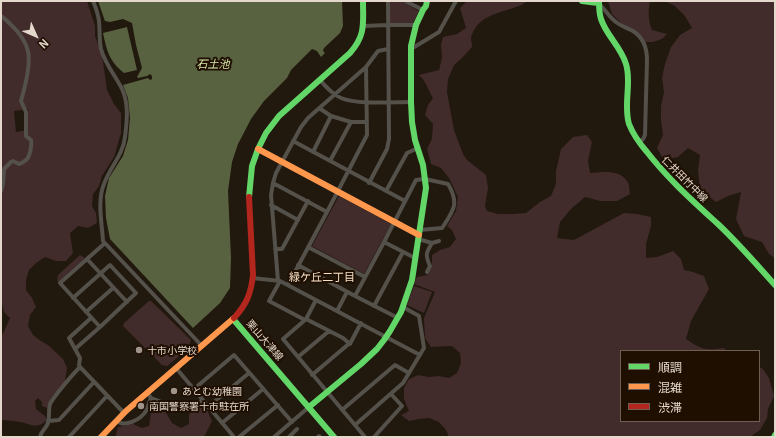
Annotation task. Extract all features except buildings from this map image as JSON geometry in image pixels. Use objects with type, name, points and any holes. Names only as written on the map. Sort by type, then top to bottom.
[{"type":"street","points":[[93,1],[99,20],[102,52],[121,88],[127,108],[124,144],[102,189],[101,208],[103,241],[202,346]]},
{"type":"street","points":[[233,319],[242,310],[248,300],[252,288],[248,205],[252,166],[258,150],[266,133],[279,116],[355,48],[361,38],[363,26],[363,1]]},
{"type":"street","points":[[369,183],[384,156],[388,144],[388,1]]},
{"type":"street","points":[[407,1],[423,10]]},
{"type":"street","points":[[274,437],[368,358],[386,337],[403,307],[412,280],[426,188],[423,165],[413,131],[411,102],[411,49],[416,25],[427,1]]},
{"type":"street","points":[[411,49],[440,32],[456,1]]},
{"type":"street","points":[[582,1],[598,2],[617,23],[634,32],[644,43],[647,60],[645,135],[640,142]]},
{"type":"street","name":"仁井田竹中線","points":[[598,2],[602,25],[622,52],[627,65],[628,76],[626,108],[630,124],[635,135],[653,161],[667,177],[731,237],[775,284]]},
{"type":"street","points":[[1,16],[22,38],[28,52],[27,76],[21,101],[26,112],[26,136],[31,140],[32,146],[27,159],[24,162],[19,164],[14,161],[4,169],[1,191]]},
{"type":"street","points":[[363,26],[416,25]]},
{"type":"street","points":[[350,344],[343,338],[269,301],[279,281],[271,196],[276,173],[301,127],[308,118],[366,67],[378,51],[388,48]]},
{"type":"street","points":[[288,285],[367,135],[366,67]]},
{"type":"street","points":[[320,80],[328,89],[342,99],[366,102],[411,102]]},
{"type":"street","points":[[319,108],[331,116],[351,122],[367,122]]},
{"type":"street","points":[[313,152],[331,116]]},
{"type":"street","points":[[330,161],[351,122]]},
{"type":"street","points":[[293,141],[405,201]]},
{"type":"street","points":[[386,191],[407,153],[418,148]]},
{"type":"street","points":[[258,150],[432,243]]},
{"type":"street","points":[[355,296],[416,180],[425,179],[448,184],[454,196],[453,211],[442,228],[419,235]]},
{"type":"street","points":[[273,183],[327,212]]},
{"type":"street","points":[[275,249],[282,249],[308,201]]},
{"type":"street","points":[[271,205],[298,220]]},
{"type":"street","points":[[427,272],[430,266],[426,257],[427,252],[432,243],[439,241]]},
{"type":"street","points":[[384,242],[415,258]]},
{"type":"street","points":[[100,327],[60,283],[105,243]]},
{"type":"street","points":[[308,247],[365,277]]},
{"type":"street","points":[[374,306],[403,252]]},
{"type":"street","points":[[87,259],[127,302]]},
{"type":"street","points":[[73,298],[110,265],[136,293],[75,349]]},
{"type":"street","points":[[298,265],[398,318]]},
{"type":"street","points":[[252,278],[279,281],[288,285],[420,355]]},
{"type":"street","points":[[86,312],[113,288]]},
{"type":"street","points":[[337,311],[347,292]]},
{"type":"street","points":[[316,300],[306,320],[283,339],[365,437]]},
{"type":"street","points":[[355,425],[403,383],[424,348],[419,316],[403,307]]},
{"type":"street","points":[[91,318],[69,338],[80,358],[78,365],[124,413]]},
{"type":"street","name":"栗山大津線","points":[[101,437],[147,392],[233,319],[334,437]]},
{"type":"street","points":[[312,374],[350,344],[361,323]]},
{"type":"street","points":[[298,357],[329,331]]},
{"type":"street","points":[[194,389],[234,355],[292,422]]},
{"type":"street","points":[[342,410],[395,365],[409,373]]},
{"type":"street","points":[[40,437],[41,432],[46,427],[48,421],[48,411],[52,400],[80,367]]},
{"type":"street","points":[[176,368],[234,437]]},
{"type":"street","points":[[208,407],[249,373]]},
{"type":"street","points":[[48,421],[59,420],[94,382]]},
{"type":"street","points":[[222,423],[263,389]]},
{"type":"street","points":[[147,392],[151,398],[171,407],[178,408],[203,401]]},
{"type":"street","points":[[374,437],[402,406],[391,394]]},
{"type":"street","points":[[69,437],[107,396]]},
{"type":"street","points":[[117,421],[124,424],[138,419],[146,411],[151,398]]},
{"type":"street","points":[[239,437],[278,405]]},
{"type":"street","points":[[289,437],[297,429]]},
{"type":"shaded area","points":[[1,1],[87,1],[95,26],[95,36],[102,55],[107,90],[114,104],[121,113],[121,133],[114,157],[102,176],[99,186],[93,194],[92,206],[96,213],[97,223],[88,228],[78,226],[70,233],[73,253],[66,261],[56,261],[45,257],[29,270],[26,280],[26,290],[36,307],[30,315],[28,326],[33,335],[48,345],[63,359],[67,368],[65,381],[51,398],[47,408],[42,406],[42,402],[38,398],[35,401],[36,409],[45,416],[47,420],[37,426],[1,420],[1,338],[10,318],[4,312],[1,300]],"holes":[[[28,109],[28,130],[16,132],[14,111]]]},
{"type":"shaded area","points":[[389,1],[405,1],[406,4],[419,11],[413,23],[389,24]]},
{"type":"shaded area","points":[[467,1],[528,1],[514,8],[491,16],[478,25],[471,37],[472,47],[454,65],[448,79],[447,92],[454,130],[463,154],[467,160],[486,175],[488,188],[485,206],[487,211],[498,214],[526,213],[540,202],[551,196],[556,184],[556,171],[561,149],[573,137],[587,135],[592,142],[588,161],[590,173],[610,172],[624,177],[628,182],[630,194],[617,201],[600,201],[585,197],[572,208],[560,222],[557,238],[574,240],[624,213],[651,217],[651,226],[646,244],[646,258],[657,257],[673,251],[681,259],[684,270],[704,276],[709,289],[691,321],[686,339],[704,348],[724,348],[725,350],[620,350],[620,422],[760,422],[760,368],[763,369],[769,378],[774,396],[768,409],[767,418],[760,430],[750,437],[449,437],[446,430],[439,422],[429,418],[409,421],[401,415],[409,411],[404,399],[404,388],[409,379],[418,375],[449,378],[457,373],[461,363],[460,353],[452,346],[431,347],[425,338],[424,318],[435,292],[414,284],[417,277],[427,275],[432,266],[432,255],[440,250],[450,247],[456,239],[452,230],[447,226],[456,211],[458,197],[449,178],[441,168],[431,164],[427,149],[432,139],[433,124],[425,115],[428,105],[433,98],[419,75],[439,70],[442,58],[441,45],[443,37],[457,34],[466,28],[460,8]]},
{"type":"shaded area","points":[[608,1],[650,1],[649,16],[652,30],[667,34],[662,39],[653,42],[643,42],[612,14]]},
{"type":"shaded area","points":[[665,1],[775,1],[775,258],[769,254],[762,242],[744,236],[736,219],[741,192],[716,202],[700,190],[698,170],[700,155],[688,148],[678,157],[664,160],[657,148],[663,135],[661,106],[664,92],[662,78],[665,64],[671,47],[680,35],[692,28],[685,16],[675,6]]},
{"type":"shaded area","points":[[339,196],[391,224],[364,274],[312,246]]},
{"type":"shaded area","points":[[80,255],[85,258],[58,282],[58,275]]},
{"type":"shaded area","points":[[414,286],[432,292],[424,313],[407,305]]},
{"type":"shaded area","points":[[149,301],[151,301],[191,340],[188,349],[167,366],[162,365],[123,326],[124,323]]},
{"type":"shaded area","points":[[201,405],[207,410],[212,421],[204,437],[116,437],[118,427],[133,424],[142,428],[149,426],[151,413],[159,406],[165,411],[172,423],[181,428],[189,424],[189,415],[192,408]]},
{"type":"water","name":"石土池","points":[[98,1],[342,1],[343,26],[340,33],[324,48],[323,51],[325,53],[321,57],[317,51],[312,49],[291,70],[287,78],[264,101],[251,119],[238,144],[232,162],[228,191],[231,258],[230,288],[220,303],[193,328],[110,239],[106,218],[105,196],[109,178],[123,156],[128,140],[130,118],[128,98],[123,85],[148,78],[150,80],[152,79],[152,76],[150,74],[147,76],[137,77],[142,68],[132,23],[123,19],[110,22],[105,21]]},
{"type":"water","points":[[127,27],[137,70],[124,73],[119,69],[109,55],[103,33]]},
{"type":"traffic: fast","points":[[249,197],[252,166],[266,133],[279,116],[350,53],[359,40],[361,34],[363,22],[363,1]]},
{"type":"traffic: fast","points":[[309,407],[377,349],[401,312],[412,280],[426,188],[423,165],[415,140],[412,122],[411,46],[416,25],[427,1]]},
{"type":"traffic: fast","points":[[582,1],[598,3]]},
{"type":"traffic: fast","points":[[599,1],[603,25],[621,52],[628,71],[627,116],[629,124],[639,142],[664,172],[734,240],[775,285]]},
{"type":"traffic: fast","points":[[233,319],[334,437]]},
{"type":"traffic: slow","points":[[258,149],[419,235]]},
{"type":"traffic: slow","points":[[101,437],[126,411],[234,318]]},
{"type":"traffic: jam","points":[[234,318],[248,298],[253,275],[249,197]]},
{"type":"place","name":"十市小学校","points":[[139,350]]},
{"type":"place","name":"あとむ幼稚園","points":[[174,391]]},
{"type":"place","name":"南国警察署十市駐在所","points":[[141,406]]},
{"type":"district","name":"緑ケ丘二丁目","points":[[322,277]]}]
